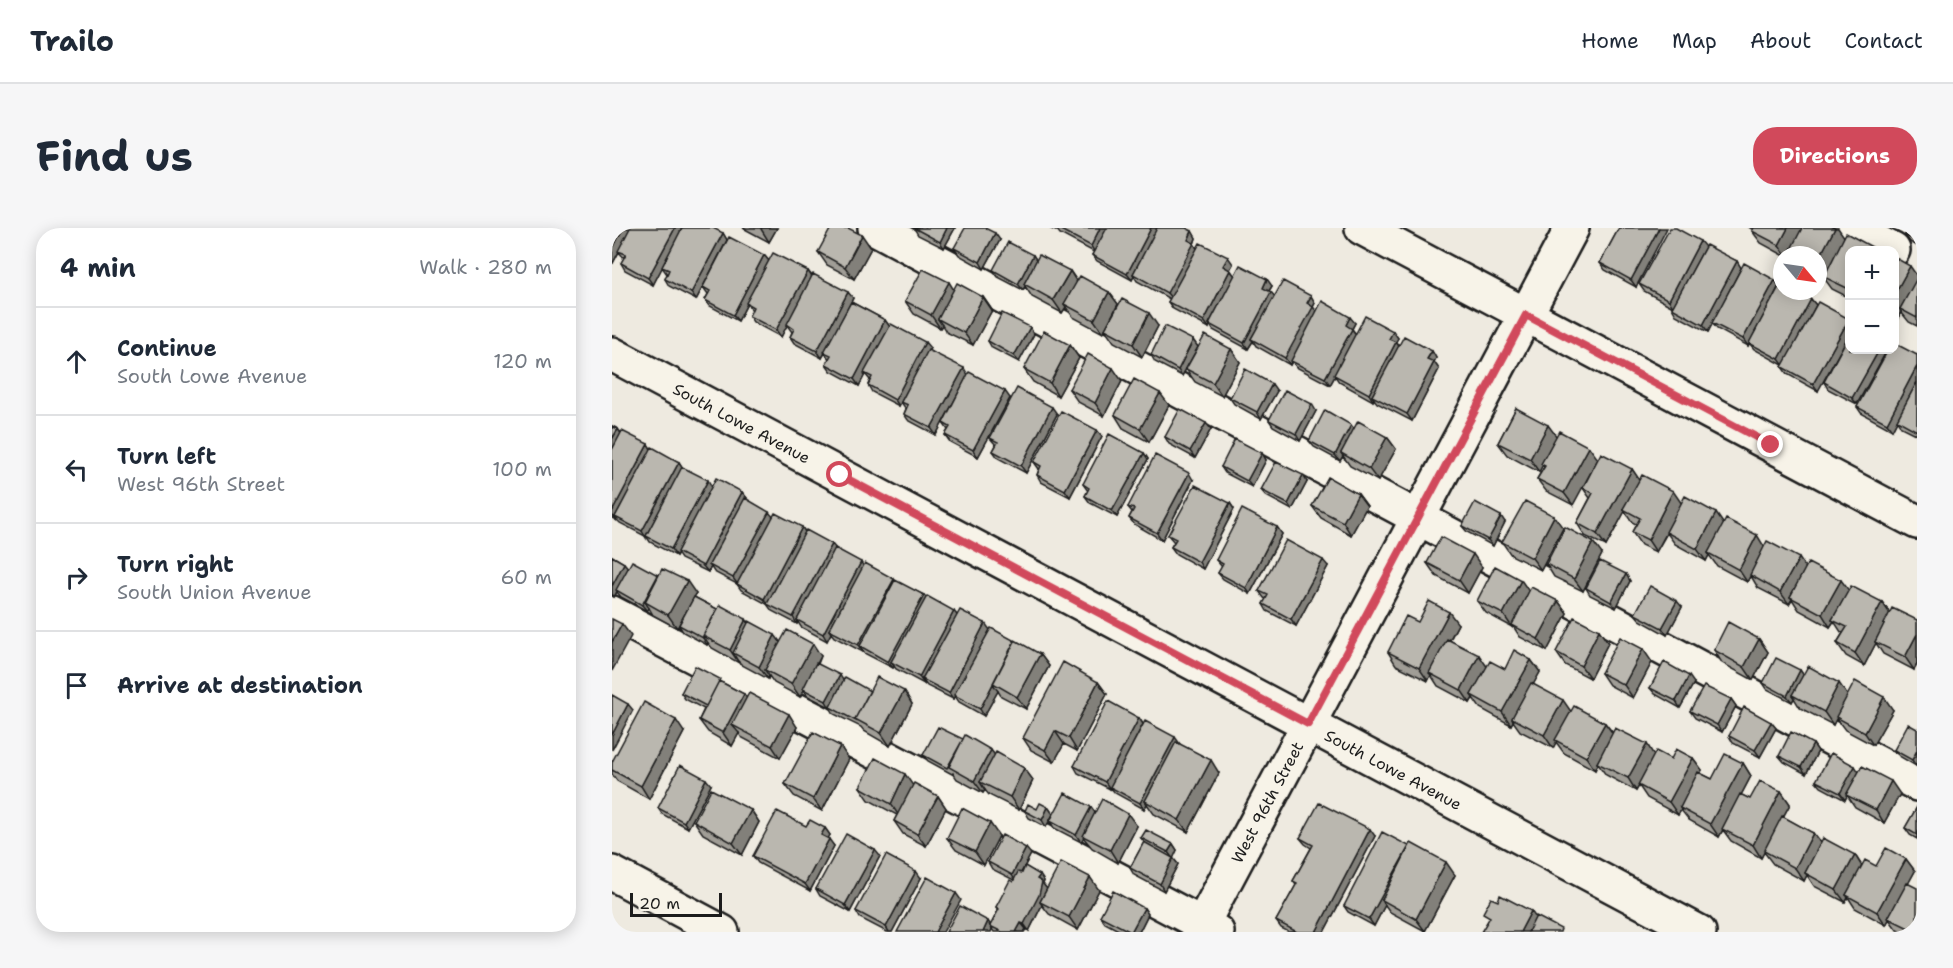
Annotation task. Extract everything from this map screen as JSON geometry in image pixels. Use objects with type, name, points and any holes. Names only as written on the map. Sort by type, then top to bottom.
[{"type":"street","points":[[875,228],[1917,784]]},
{"type":"street","points":[[1362,228],[1917,522]]},
{"type":"street","name":"West 96th Street","points":[[1205,929],[1308,724],[1572,228]]},
{"type":"street","points":[[1851,228],[1885,246]]},
{"type":"street","points":[[1899,254],[1917,263]]},
{"type":"street","name":"South Lowe Avenue","points":[[612,354],[1699,932]]},
{"type":"street","points":[[612,613],[1205,929]]},
{"type":"street","points":[[612,873],[722,932]]},
{"type":"building","points":[[612,228],[623,228],[612,250]]},
{"type":"building","points":[[630,228],[675,228],[648,278],[621,263],[626,254],[618,251]]},
{"type":"building","points":[[682,228],[713,228],[723,233],[691,293],[665,279],[669,270],[662,267]]},
{"type":"building","points":[[831,228],[848,228],[862,235],[845,267],[818,252]]},
{"type":"building","points":[[914,228],[947,228],[940,242]]},
{"type":"building","points":[[965,228],[985,228],[995,233],[980,262],[954,248]]},
{"type":"building","points":[[1057,228],[1100,228],[1091,246]]},
{"type":"building","points":[[1107,228],[1151,228],[1127,274],[1092,255]]},
{"type":"building","points":[[1157,228],[1186,228],[1192,231],[1188,240],[1194,243],[1167,293],[1133,274]]},
{"type":"building","points":[[1619,228],[1659,228],[1631,280],[1600,263]]},
{"type":"building","points":[[1670,228],[1676,228],[1700,241],[1669,300],[1639,284]]},
{"type":"building","points":[[1754,228],[1788,228],[1779,245],[1752,231]]},
{"type":"building","points":[[1802,228],[1835,228],[1825,246],[1793,246]]},
{"type":"building","points":[[1909,228],[1917,228],[1917,242],[1905,235]]},
{"type":"building","points":[[1846,233],[1870,246],[1845,246],[1845,287],[1827,278],[1827,271]]},
{"type":"building","points":[[729,237],[764,255],[733,315],[705,300],[710,291],[703,287]]},
{"type":"building","points":[[1008,242],[1033,255],[1018,284],[993,270]]},
{"type":"building","points":[[1200,243],[1228,257],[1223,266],[1230,270],[1204,321],[1168,302]]},
{"type":"building","points":[[1706,245],[1737,261],[1703,325],[1672,308]]},
{"type":"building","points":[[773,253],[808,271],[776,330],[749,316],[753,307],[746,303]]},
{"type":"building","points":[[1039,255],[1070,271],[1053,300],[1024,284]]},
{"type":"building","points":[[1899,260],[1910,266],[1899,286]]},
{"type":"building","points":[[1744,263],[1773,279],[1773,284],[1743,339],[1712,323]]},
{"type":"building","points":[[1240,265],[1267,279],[1263,288],[1271,292],[1244,343],[1209,324]]},
{"type":"building","points":[[923,269],[949,282],[931,315],[905,301]]},
{"type":"building","points":[[813,274],[848,292],[817,351],[790,337],[794,329],[787,324]]},
{"type":"building","points":[[1080,276],[1109,292],[1094,320],[1064,304]]},
{"type":"building","points":[[1917,278],[1917,318],[1900,309]]},
{"type":"building","points":[[1283,281],[1311,296],[1307,303],[1313,307],[1285,358],[1251,339]]},
{"type":"building","points":[[957,283],[983,297],[964,333],[938,319]]},
{"type":"building","points":[[1773,298],[1773,300],[1810,300],[1779,359],[1749,343]]},
{"type":"building","points":[[1122,299],[1149,313],[1133,344],[1105,329]]},
{"type":"building","points":[[1322,301],[1350,317],[1346,325],[1352,329],[1325,378],[1291,361]]},
{"type":"building","points":[[851,302],[885,320],[854,379],[826,364],[831,355],[824,352]]},
{"type":"building","points":[[1818,302],[1845,317],[1845,326],[1813,384],[1782,367]]},
{"type":"building","points":[[1002,313],[1030,327],[1014,356],[988,341]]},
{"type":"building","points":[[1365,316],[1393,331],[1389,339],[1396,342],[1369,394],[1334,375]]},
{"type":"building","points":[[891,324],[925,342],[895,400],[868,385],[872,377],[864,373]]},
{"type":"building","points":[[1165,326],[1193,340],[1178,370],[1151,355]]},
{"type":"building","points":[[1044,331],[1070,345],[1050,383],[1024,369]]},
{"type":"building","points":[[1205,335],[1231,349],[1213,383],[1186,369]]},
{"type":"building","points":[[1404,336],[1432,351],[1427,359],[1434,362],[1407,414],[1372,396]]},
{"type":"building","points":[[1845,342],[1845,354],[1877,354],[1852,398],[1824,382]]},
{"type":"building","points":[[1899,346],[1917,355],[1917,366],[1887,423],[1857,407],[1886,354],[1899,354]]},
{"type":"building","points":[[928,350],[964,368],[931,428],[904,414],[908,405],[901,402]]},
{"type":"building","points":[[1088,354],[1113,368],[1095,403],[1069,389]]},
{"type":"building","points":[[1245,369],[1272,384],[1257,412],[1230,398]]},
{"type":"building","points":[[969,372],[1005,391],[973,450],[945,435],[950,427],[943,423]]},
{"type":"building","points":[[1134,379],[1160,393],[1140,429],[1115,415]]},
{"type":"building","points":[[1917,382],[1917,431],[1897,420]]},
{"type":"building","points":[[1017,388],[1052,407],[1021,466],[993,451],[998,442],[990,438]]},
{"type":"building","points":[[1285,390],[1312,404],[1296,434],[1269,420]]},
{"type":"building","points":[[1516,408],[1548,425],[1530,459],[1498,443]]},
{"type":"building","points":[[1180,409],[1206,423],[1190,451],[1165,437]]},
{"type":"building","points":[[1325,410],[1351,425],[1335,455],[1309,441]]},
{"type":"building","points":[[1061,411],[1097,430],[1065,490],[1037,475],[1041,466],[1034,462]]},
{"type":"building","points":[[1358,421],[1387,437],[1369,469],[1341,453]]},
{"type":"building","points":[[612,426],[618,429],[612,439]]},
{"type":"building","points":[[622,431],[648,444],[612,512],[612,450]]},
{"type":"building","points":[[1559,431],[1589,447],[1564,493],[1537,479],[1545,466],[1541,464]]},
{"type":"building","points":[[1109,434],[1144,453],[1112,511],[1085,496],[1089,488],[1083,484]]},
{"type":"building","points":[[1235,439],[1262,453],[1247,481],[1221,467]]},
{"type":"building","points":[[652,447],[679,462],[642,531],[615,517]]},
{"type":"building","points":[[1601,453],[1632,469],[1597,534],[1577,523],[1593,493],[1583,488]]},
{"type":"building","points":[[1155,455],[1189,473],[1157,533],[1129,518],[1134,509],[1128,507]]},
{"type":"building","points":[[1276,462],[1303,475],[1288,504],[1261,490]]},
{"type":"building","points":[[682,467],[708,480],[671,549],[646,536]]},
{"type":"building","points":[[1642,475],[1673,491],[1648,540],[1632,532],[1640,518],[1623,509]]},
{"type":"building","points":[[1328,477],[1358,494],[1343,522],[1312,506]]},
{"type":"building","points":[[716,478],[742,492],[703,566],[677,552]]},
{"type":"building","points":[[1195,485],[1230,503],[1199,562],[1171,547],[1176,539],[1168,535]]},
{"type":"building","points":[[1685,496],[1716,513],[1697,549],[1666,532]]},
{"type":"building","points":[[745,498],[769,512],[733,578],[709,565]]},
{"type":"building","points":[[1525,501],[1554,516],[1532,558],[1502,542]]},
{"type":"building","points":[[1475,502],[1501,516],[1488,540],[1462,526]]},
{"type":"building","points":[[1242,509],[1277,527],[1246,588],[1218,573],[1223,564],[1216,560]]},
{"type":"building","points":[[775,513],[802,527],[764,599],[737,584]]},
{"type":"building","points":[[1726,519],[1757,535],[1739,570],[1708,553]]},
{"type":"building","points":[[1565,527],[1593,542],[1574,579],[1546,564]]},
{"type":"building","points":[[806,530],[832,544],[793,617],[767,604]]},
{"type":"building","points":[[1441,537],[1473,554],[1459,580],[1427,563]]},
{"type":"building","points":[[1286,540],[1323,560],[1291,619],[1263,604],[1268,595],[1259,591]]},
{"type":"building","points":[[1767,541],[1799,558],[1780,592],[1750,575]]},
{"type":"building","points":[[835,548],[861,562],[823,634],[797,620]]},
{"type":"building","points":[[612,556],[624,563],[612,586]]},
{"type":"building","points":[[632,561],[658,575],[642,605],[616,590]]},
{"type":"building","points":[[1600,561],[1626,574],[1611,602],[1586,588]]},
{"type":"building","points":[[865,563],[894,579],[858,645],[829,630]]},
{"type":"building","points":[[1808,563],[1841,580],[1822,614],[1790,597]]},
{"type":"building","points":[[1495,566],[1521,580],[1503,614],[1477,601]]},
{"type":"building","points":[[662,569],[687,581],[668,615],[645,602]]},
{"type":"building","points":[[895,580],[924,595],[888,662],[860,646]]},
{"type":"building","points":[[1650,586],[1677,601],[1662,628],[1635,614]]},
{"type":"building","points":[[1851,586],[1882,602],[1855,653],[1837,643],[1847,627],[1832,620]]},
{"type":"building","points":[[1531,587],[1558,601],[1538,639],[1512,625]]},
{"type":"building","points":[[927,596],[954,611],[919,677],[891,662]]},
{"type":"building","points":[[694,597],[717,609],[703,638],[679,625]]},
{"type":"building","points":[[1429,601],[1449,612],[1419,668],[1388,652],[1406,616],[1418,622]]},
{"type":"building","points":[[720,605],[746,619],[730,650],[703,636]]},
{"type":"building","points":[[1892,608],[1917,620],[1917,634],[1905,657],[1875,642]]},
{"type":"building","points":[[960,610],[985,623],[949,693],[922,679]]},
{"type":"building","points":[[1574,617],[1599,630],[1581,666],[1556,652]]},
{"type":"building","points":[[612,619],[622,624],[612,642]]},
{"type":"building","points":[[749,621],[775,635],[759,667],[733,653]]},
{"type":"building","points":[[1728,622],[1759,639],[1744,667],[1714,650]]},
{"type":"building","points":[[991,628],[1015,641],[980,709],[954,695]]},
{"type":"building","points":[[787,630],[813,644],[791,684],[765,670]]},
{"type":"building","points":[[1620,637],[1643,649],[1624,685],[1601,673]]},
{"type":"building","points":[[1447,639],[1479,655],[1461,690],[1429,673]]},
{"type":"building","points":[[1015,640],[1040,654],[1017,697],[993,683]]},
{"type":"building","points":[[1514,650],[1531,660],[1502,712],[1471,695],[1490,661],[1505,669]]},
{"type":"building","points":[[1776,658],[1800,670],[1787,696],[1763,683]]},
{"type":"building","points":[[1063,662],[1098,682],[1069,738],[1055,731],[1045,750],[1023,738]]},
{"type":"building","points":[[1664,662],[1689,676],[1676,701],[1650,688]]},
{"type":"building","points":[[816,663],[840,675],[826,701],[803,689]]},
{"type":"building","points":[[695,666],[720,679],[706,706],[681,693]]},
{"type":"building","points":[[1808,666],[1839,683],[1824,712],[1792,695]]},
{"type":"building","points":[[845,677],[870,691],[856,721],[830,707]]},
{"type":"building","points":[[877,677],[904,691],[881,733],[855,719]]},
{"type":"building","points":[[719,681],[744,694],[723,733],[699,720]]},
{"type":"building","points":[[1855,681],[1884,697],[1865,733],[1836,717]]},
{"type":"building","points":[[1531,683],[1563,700],[1544,735],[1512,718]]},
{"type":"building","points":[[1704,686],[1731,699],[1717,725],[1690,711]]},
{"type":"building","points":[[749,693],[789,714],[772,746],[732,725]]},
{"type":"building","points":[[612,695],[628,704],[612,735]]},
{"type":"building","points":[[1108,701],[1139,718],[1105,782],[1074,766]]},
{"type":"building","points":[[644,702],[676,720],[641,786],[612,770],[612,762]]},
{"type":"building","points":[[1574,706],[1605,723],[1586,757],[1555,740]]},
{"type":"building","points":[[1744,707],[1771,722],[1755,750],[1729,736]]},
{"type":"building","points":[[1145,721],[1175,737],[1140,803],[1110,787]]},
{"type":"building","points":[[1908,724],[1917,729],[1917,750],[1912,760],[1894,750]]},
{"type":"building","points":[[938,727],[963,739],[947,768],[923,755]]},
{"type":"building","points":[[1615,728],[1647,744],[1628,778],[1597,763]]},
{"type":"building","points":[[813,732],[840,746],[813,799],[785,784]]},
{"type":"building","points":[[1791,732],[1813,744],[1801,767],[1779,756]]},
{"type":"building","points":[[965,735],[991,750],[974,781],[949,767]]},
{"type":"building","points":[[1176,742],[1211,760],[1179,820],[1145,801]]},
{"type":"building","points":[[1676,749],[1693,758],[1669,802],[1638,785],[1656,751],[1671,759]]},
{"type":"building","points":[[996,752],[1024,768],[1010,797],[980,782]]},
{"type":"building","points":[[1831,753],[1855,766],[1840,793],[1816,781]]},
{"type":"building","points":[[1725,754],[1743,763],[1710,824],[1680,808],[1698,772],[1712,779]]},
{"type":"building","points":[[875,758],[905,774],[891,804],[860,787]]},
{"type":"building","points":[[680,765],[706,779],[684,822],[658,808]]},
{"type":"building","points":[[1862,766],[1891,781],[1876,810],[1846,795]]},
{"type":"building","points":[[1760,781],[1781,791],[1753,845],[1722,829],[1740,794],[1750,799]]},
{"type":"building","points":[[914,783],[938,796],[917,834],[894,821]]},
{"type":"building","points":[[711,789],[751,810],[733,843],[694,821]]},
{"type":"building","points":[[1065,793],[1091,807],[1076,835],[1050,821]]},
{"type":"building","points":[[1102,799],[1128,814],[1110,850],[1083,836]]},
{"type":"building","points":[[1040,803],[1048,807],[1042,820],[1025,811],[1028,804],[1037,809]]},
{"type":"building","points":[[1319,803],[1370,829],[1316,932],[1297,932],[1276,921],[1297,883],[1293,881],[1313,845],[1300,838]]},
{"type":"building","points":[[1917,807],[1917,835],[1905,828]]},
{"type":"building","points":[[962,808],[990,823],[975,852],[947,838]]},
{"type":"building","points":[[777,811],[806,826],[810,820],[825,828],[821,835],[829,839],[805,884],[753,856]]},
{"type":"building","points":[[1782,816],[1813,833],[1795,868],[1764,851]]},
{"type":"building","points":[[1146,830],[1173,844],[1168,852],[1141,838]]},
{"type":"building","points":[[1382,832],[1409,846],[1369,919],[1344,906]]},
{"type":"building","points":[[846,834],[875,850],[845,905],[816,889]]},
{"type":"building","points":[[1002,835],[1026,848],[1012,875],[988,862]]},
{"type":"building","points":[[1823,838],[1855,855],[1836,890],[1805,873]]},
{"type":"building","points":[[1144,842],[1173,858],[1160,884],[1130,868]]},
{"type":"building","points":[[1411,843],[1446,862],[1416,919],[1382,900]]},
{"type":"building","points":[[1886,848],[1906,859],[1877,912],[1846,895],[1865,860],[1876,866]]},
{"type":"building","points":[[886,855],[916,871],[886,927],[856,911]]},
{"type":"building","points":[[1061,862],[1090,877],[1069,917],[1040,902]]},
{"type":"building","points":[[1025,866],[1040,875],[1037,879],[1042,882],[1039,895],[1024,924],[1021,923],[1016,932],[1002,932],[990,926],[999,909],[996,907],[1010,880],[1013,882],[1018,872],[1022,873]]},
{"type":"building","points":[[927,877],[956,893],[935,932],[897,932]]},
{"type":"building","points":[[1907,883],[1917,888],[1917,932],[1888,918]]},
{"type":"building","points":[[1113,891],[1144,908],[1131,932],[1100,916]]},
{"type":"building","points":[[1500,895],[1531,911],[1520,932],[1481,932],[1490,917],[1483,913],[1491,898],[1498,901]]},
{"type":"building","points":[[960,906],[988,921],[983,932],[946,932]]},
{"type":"building","points":[[1536,916],[1561,929],[1560,932],[1528,932]]},
{"type":"route","points":[[840,475],[1308,724],[1526,315],[1771,445]]}]
